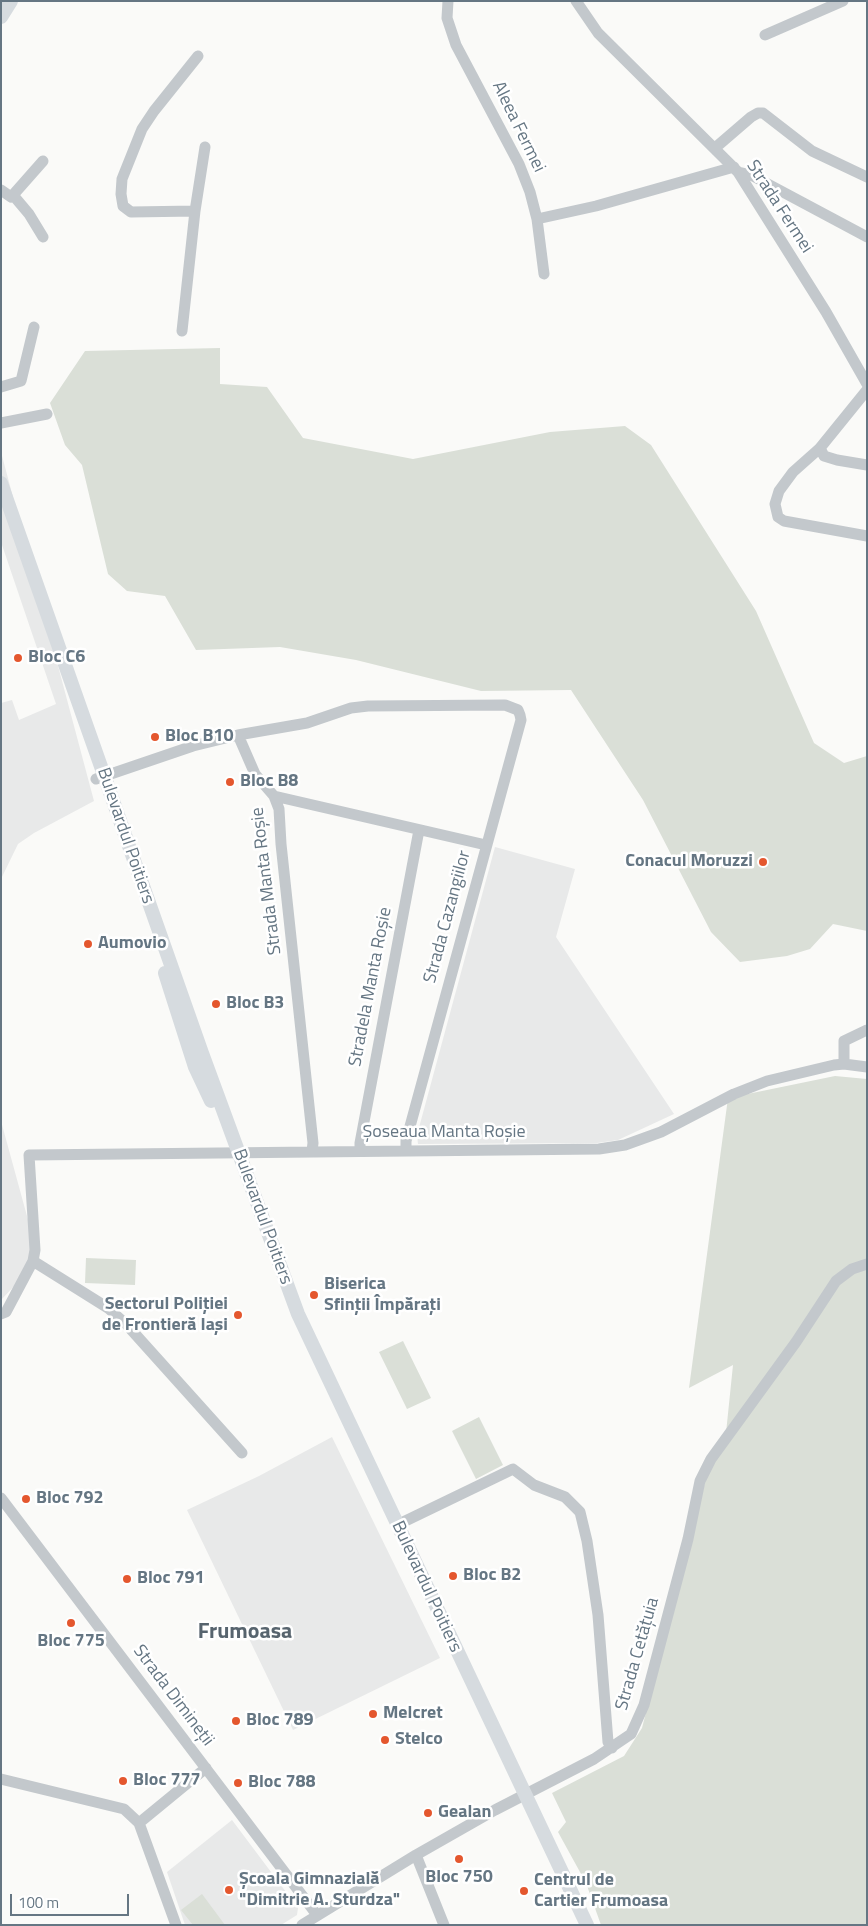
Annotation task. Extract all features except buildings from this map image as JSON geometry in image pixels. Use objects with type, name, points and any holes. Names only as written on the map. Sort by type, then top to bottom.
[{"type":"main road","points":[[1,17],[11,1]]},
{"type":"main road","name":"Bulevardul Poitiers","points":[[1,483],[100,777]]},
{"type":"main road","name":"Bulevardul Poitiers","points":[[1,508],[100,777],[234,1153],[290,1317],[522,1797],[587,1925]]},
{"type":"main road","name":"Bulevardul Poitiers","points":[[234,1153],[298,1314],[522,1797],[578,1925]]},
{"type":"street","name":"Aleea Fermei","points":[[448,1],[446,9],[447,18],[456,45],[519,164],[530,192],[538,218],[544,274]]},
{"type":"street","name":"Strada Fermei","points":[[576,1],[598,33],[736,170],[826,312],[867,384]]},
{"type":"street","points":[[765,35],[843,1]]},
{"type":"street","points":[[195,211],[132,212],[123,206],[120,194],[122,179],[142,129],[198,56]]},
{"type":"street","points":[[715,148],[752,117],[758,113],[763,113],[812,151],[867,177]]},
{"type":"street","points":[[182,331],[195,211],[205,147]]},
{"type":"street","points":[[1,190],[11,197],[14,195],[43,161]]},
{"type":"street","points":[[538,218],[596,206],[736,170],[751,175],[867,237]]},
{"type":"street","points":[[14,195],[29,214],[43,237]]},
{"type":"street","points":[[1,387],[21,381],[34,327]]},
{"type":"street","points":[[867,390],[820,448],[793,472],[779,491],[775,504],[778,517],[784,521],[867,536]]},
{"type":"street","points":[[1,423],[47,414]]},
{"type":"street","points":[[820,448],[824,456],[867,465]]},
{"type":"street","points":[[100,777],[200,744],[238,735],[307,723],[336,712],[368,706],[419,704],[512,706],[518,710],[521,720],[486,845]]},
{"type":"street","name":"Strada Manta Roșie","points":[[238,735],[255,774],[274,796],[279,809],[313,1143],[312,1152]]},
{"type":"street","name":"Strada Cazangiilor","points":[[274,796],[486,845],[406,1141],[406,1151]]},
{"type":"street","name":"Stradela Manta Roșie","points":[[360,1151],[419,830]]},
{"type":"street","points":[[844,1064],[844,1041],[867,1030]]},
{"type":"street","name":"Șoseaua Manta Roșie","points":[[33,1261],[35,1250],[28,1155],[592,1149],[625,1145],[661,1132],[734,1094],[767,1081],[844,1064],[867,1067]]},
{"type":"street","points":[[1,1314],[6,1312],[33,1261],[108,1308],[127,1325],[242,1453]]},
{"type":"street","name":"Strada Cetățuia","points":[[302,1925],[416,1855],[612,1748],[630,1734],[644,1705],[688,1539],[700,1481],[711,1459],[776,1370],[836,1281],[852,1269],[867,1264]]},
{"type":"street","points":[[397,1525],[513,1470],[534,1485],[565,1497],[580,1512],[588,1541],[598,1615],[608,1742],[612,1748]]},
{"type":"street","name":"Strada Dimineții","points":[[1,1498],[317,1915]]},
{"type":"street","points":[[139,1823],[206,1768]]},
{"type":"street","points":[[1,1779],[124,1809],[139,1823],[176,1925]]},
{"type":"street","points":[[416,1855],[444,1925]]},
{"type":"shaded area","points":[[220,348],[220,384],[267,387],[303,438],[413,459],[550,432],[625,426],[651,445],[756,611],[814,743],[844,763],[867,756],[867,931],[833,924],[810,949],[787,956],[740,962],[711,932],[643,800],[571,690],[481,691],[356,660],[280,647],[196,650],[165,596],[127,591],[108,574],[82,465],[65,445],[50,403],[85,351]]},
{"type":"shaded area","points":[[1,452],[94,801],[34,833],[18,844],[1,879],[1,703],[12,700],[19,720],[56,704],[1,542]]},
{"type":"shaded area","points":[[495,847],[575,869],[556,937],[674,1114],[618,1140],[597,1143],[418,1144],[417,1135]]},
{"type":"shaded area","points":[[835,1076],[867,1079],[867,1925],[601,1925],[586,1883],[558,1832],[566,1822],[552,1793],[624,1756],[642,1728],[704,1486],[715,1449],[726,1433],[733,1365],[689,1388],[728,1098]]},
{"type":"shaded area","points":[[1,1121],[39,1260],[1,1300]]},
{"type":"shaded area","points":[[86,1258],[136,1260],[135,1285],[85,1283]]},
{"type":"shaded area","points":[[403,1341],[431,1398],[407,1409],[379,1352]]},
{"type":"shaded area","points":[[479,1417],[503,1465],[476,1479],[452,1431]]},
{"type":"shaded area","points":[[332,1437],[440,1658],[293,1730],[187,1510],[259,1476]]},
{"type":"shaded area","name":"Școala Gimnazială \"Dimitrie A. Sturdza\"","points":[[232,1820],[298,1908],[297,1915],[281,1925],[185,1925],[167,1872]]},
{"type":"shaded area","points":[[202,1894],[225,1925],[193,1925],[181,1910]]},
{"type":"place","name":"Bloc C6","points":[[18,658]]},
{"type":"place","name":"Bloc B10","points":[[155,737]]},
{"type":"place","name":"Bloc B8","points":[[230,782]]},
{"type":"place","name":"Conacul Moruzzi","points":[[763,862]]},
{"type":"place","name":"Aumovio","points":[[88,944]]},
{"type":"place","name":"Bloc B3","points":[[216,1004]]},
{"type":"place","name":"Biserica Sfinții Împărați","points":[[314,1295]]},
{"type":"place","name":"Sectorul Poliției de Frontieră Iași","points":[[238,1315]]},
{"type":"place","name":"Bloc 792","points":[[26,1499]]},
{"type":"place","name":"Bloc B2","points":[[453,1576]]},
{"type":"place","name":"Bloc 791","points":[[127,1579]]},
{"type":"place","name":"Bloc 775","points":[[71,1623]]},
{"type":"place","name":"Melcret","points":[[373,1714]]},
{"type":"place","name":"Bloc 789","points":[[236,1721]]},
{"type":"place","name":"Stelco","points":[[385,1740]]},
{"type":"place","name":"Bloc 777","points":[[123,1781]]},
{"type":"place","name":"Bloc 788","points":[[238,1783]]},
{"type":"place","name":"Gealan","points":[[428,1813]]},
{"type":"place","name":"Bloc 750","points":[[459,1859]]},
{"type":"place","name":"Școala Gimnazială \"Dimitrie A. Sturdza\"","points":[[229,1890]]},
{"type":"place","name":"Centrul de Cartier Frumoasa","points":[[524,1891]]},
{"type":"district","name":"Frumoasa","points":[[245,1633]]}]
